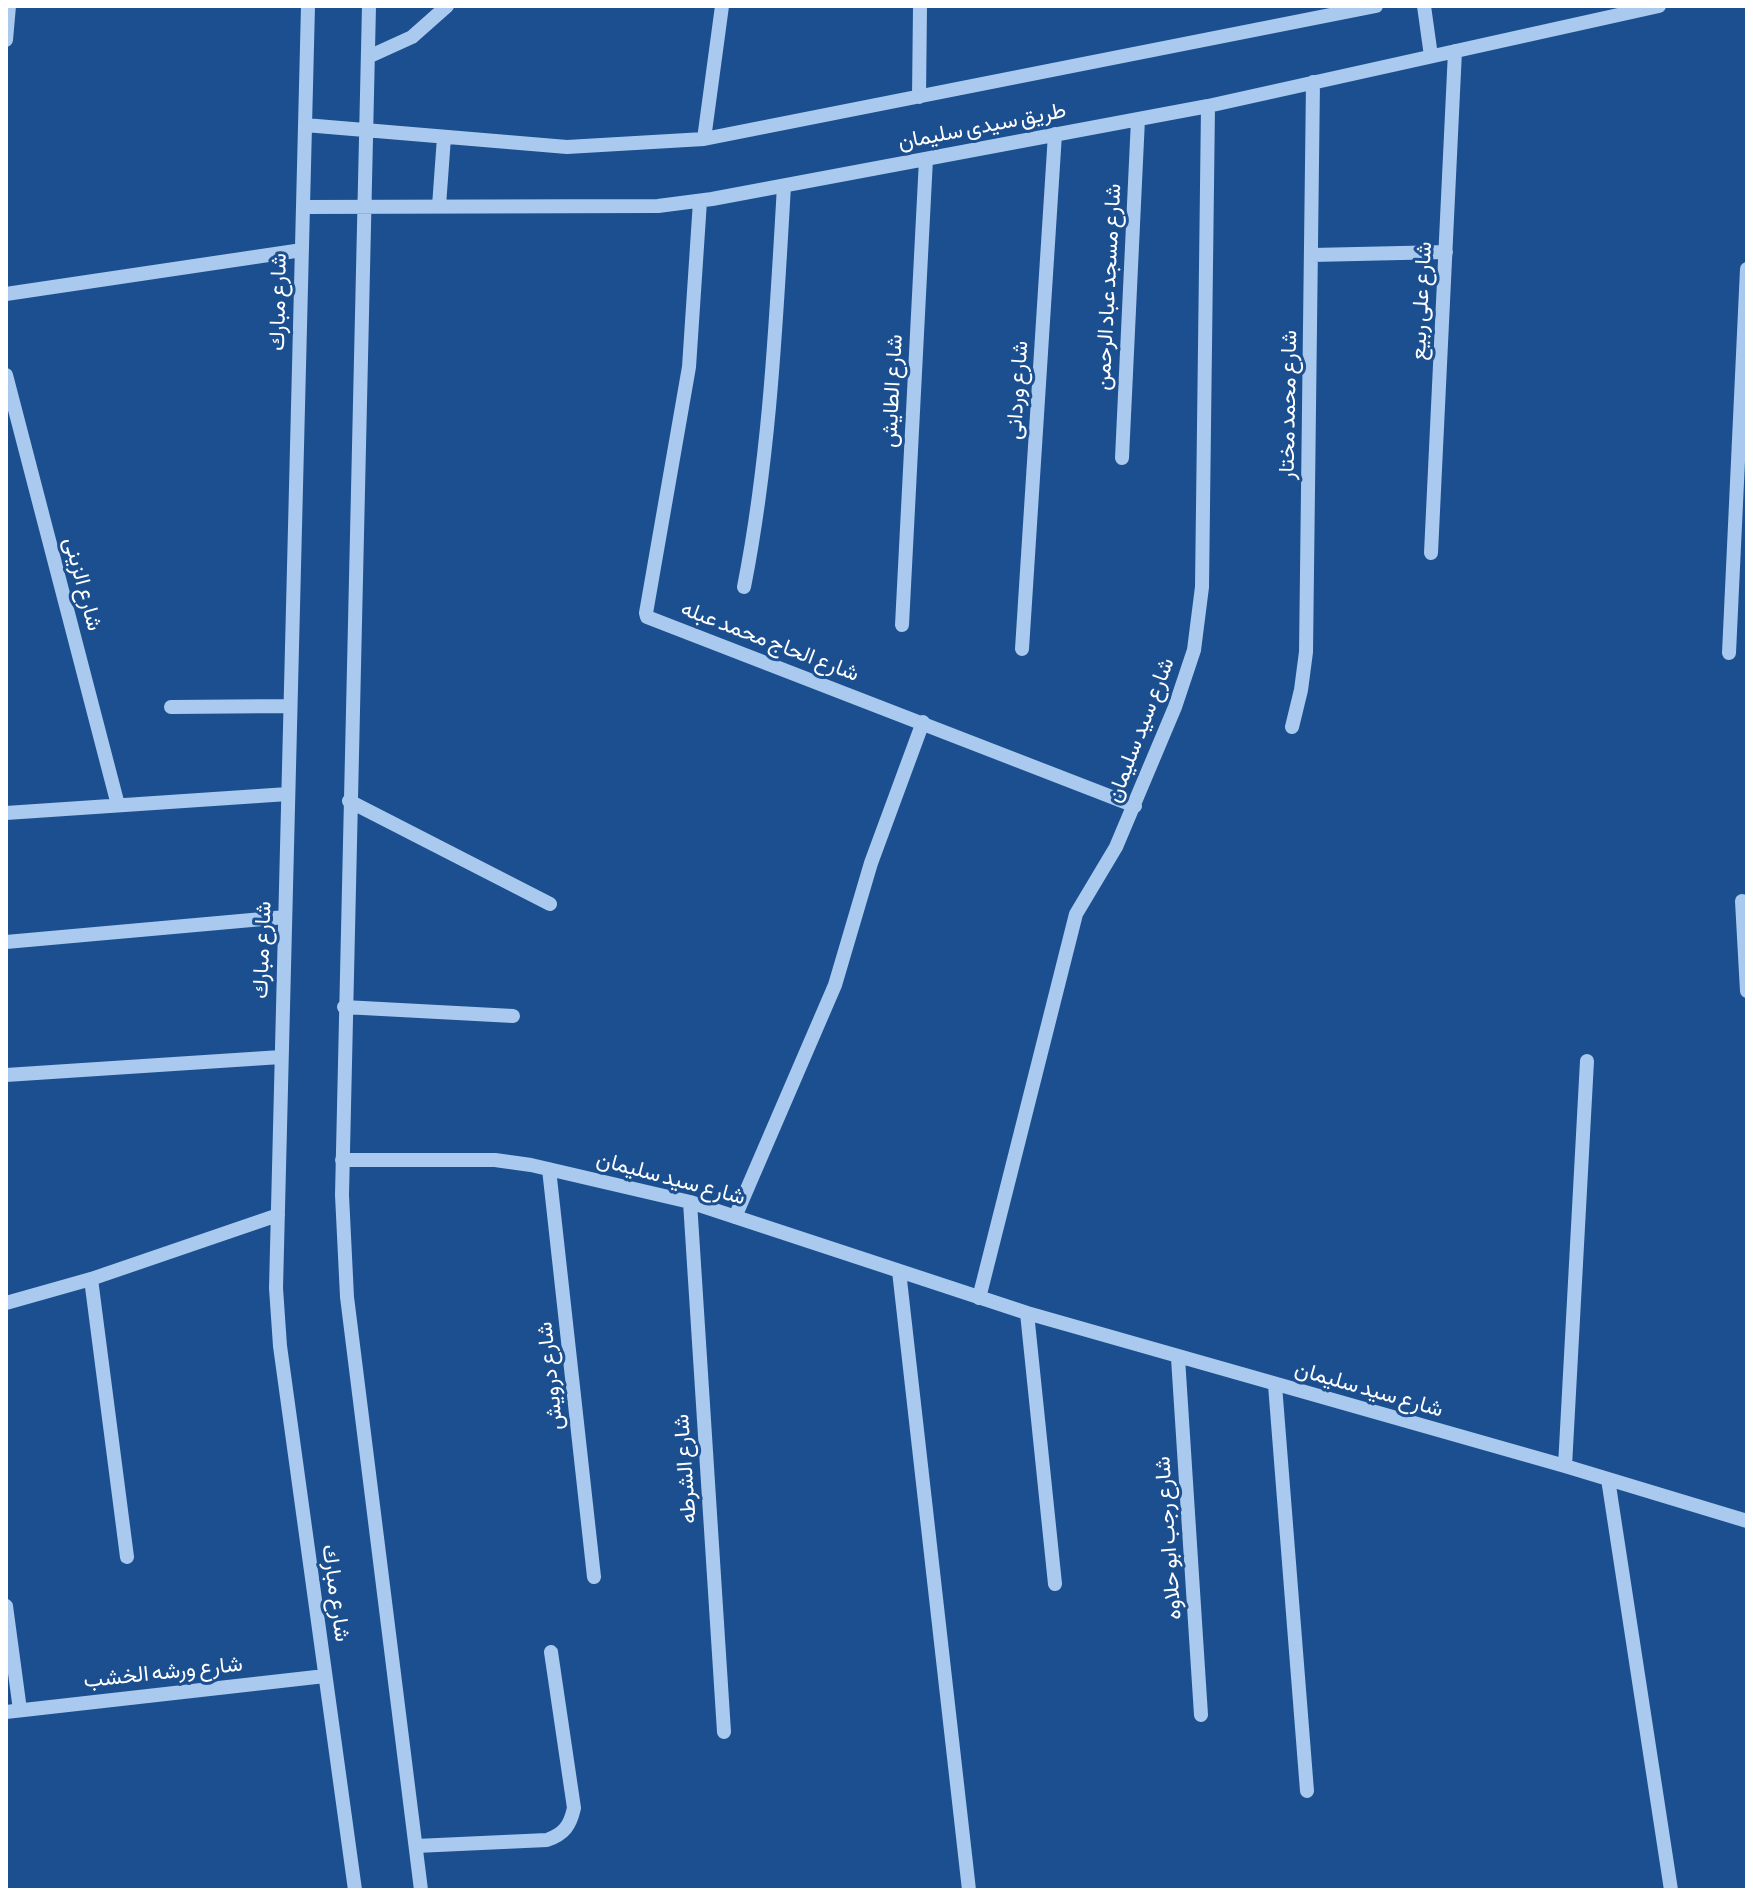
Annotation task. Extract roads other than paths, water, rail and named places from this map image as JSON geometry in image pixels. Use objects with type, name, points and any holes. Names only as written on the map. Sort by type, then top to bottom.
[{"type":"street","points":[[6,40],[9,6]]},
{"type":"street","name":"شارع مبارك","points":[[308,6],[276,1288],[280,1346],[355,1890]]},
{"type":"street","points":[[369,6],[342,1160],[347,1297],[421,1890]]},
{"type":"street","points":[[368,57],[412,37],[447,6]]},
{"type":"street","points":[[704,139],[722,6]]},
{"type":"street","points":[[919,97],[920,6]]},
{"type":"street","name":"طريق سيدى سليمان","points":[[305,125],[567,147],[704,139],[1376,6]]},
{"type":"street","points":[[1424,6],[1431,56]]},
{"type":"street","name":"طريق سيدى سليمان","points":[[303,207],[658,206],[700,201],[1208,106],[1659,6]]},
{"type":"street","name":"شارع على ربيع","points":[[1431,553],[1455,51]]},
{"type":"street","name":"شارع محمد مختار","points":[[1292,727],[1306,652],[1313,82]]},
{"type":"street","name":"شارع سيد سليمان","points":[[979,1298],[1076,914],[1116,847],[1135,806],[1194,650],[1202,587],[1208,106]]},
{"type":"street","name":"شارع مسجد عباد الرحمن","points":[[1122,458],[1138,119]]},
{"type":"street","name":"شارع وردانى","points":[[1022,649],[1055,134]]},
{"type":"street","points":[[439,206],[444,137]]},
{"type":"street","name":"شارع الطايش","points":[[902,625],[926,159]]},
{"type":"street","points":[[744,587],[759,511],[771,397],[784,186]]},
{"type":"street","name":"شارع الحاج محمد عبله","points":[[700,201],[689,367],[647,617],[1135,806]]},
{"type":"street","points":[[6,294],[302,250]]},
{"type":"street","points":[[1312,255],[1446,252]]},
{"type":"street","points":[[1729,653],[1741,514],[1747,269]]},
{"type":"street","name":"شارع الزينى","points":[[6,375],[118,805]]},
{"type":"street","points":[[171,707],[290,706]]},
{"type":"street","points":[[735,1217],[835,985],[871,863],[923,722]]},
{"type":"street","points":[[6,813],[288,794]]},
{"type":"street","points":[[349,801],[550,904]]},
{"type":"street","points":[[1742,901],[1747,991]]},
{"type":"street","points":[[6,942],[285,917]]},
{"type":"street","points":[[344,1007],[513,1016]]},
{"type":"street","points":[[6,1075],[281,1057]]},
{"type":"street","points":[[1565,1466],[1587,1061]]},
{"type":"street","name":"شارع سيد سليمان","points":[[342,1160],[495,1160],[549,1169],[690,1202],[1027,1313],[1747,1521]]},
{"type":"street","name":"شارع درويش","points":[[549,1169],[594,1577]]},
{"type":"street","name":"شارع الشرطه","points":[[690,1202],[724,1732]]},
{"type":"street","points":[[6,1303],[91,1279],[278,1215]]},
{"type":"street","points":[[899,1271],[969,1890]]},
{"type":"street","points":[[91,1279],[127,1557]]},
{"type":"street","points":[[1027,1313],[1055,1584]]},
{"type":"street","name":"شارع رجب ابو حلاوه","points":[[1178,1358],[1201,1715]]},
{"type":"street","points":[[1275,1385],[1307,1791]]},
{"type":"street","points":[[1608,1479],[1671,1890]]},
{"type":"street","points":[[6,1606],[13,1711]]},
{"type":"street","points":[[416,1846],[547,1840],[561,1835],[571,1823],[574,1808],[551,1652]]},
{"type":"street","name":"شارع ورشه الخشب","points":[[13,1711],[325,1676]]}]
